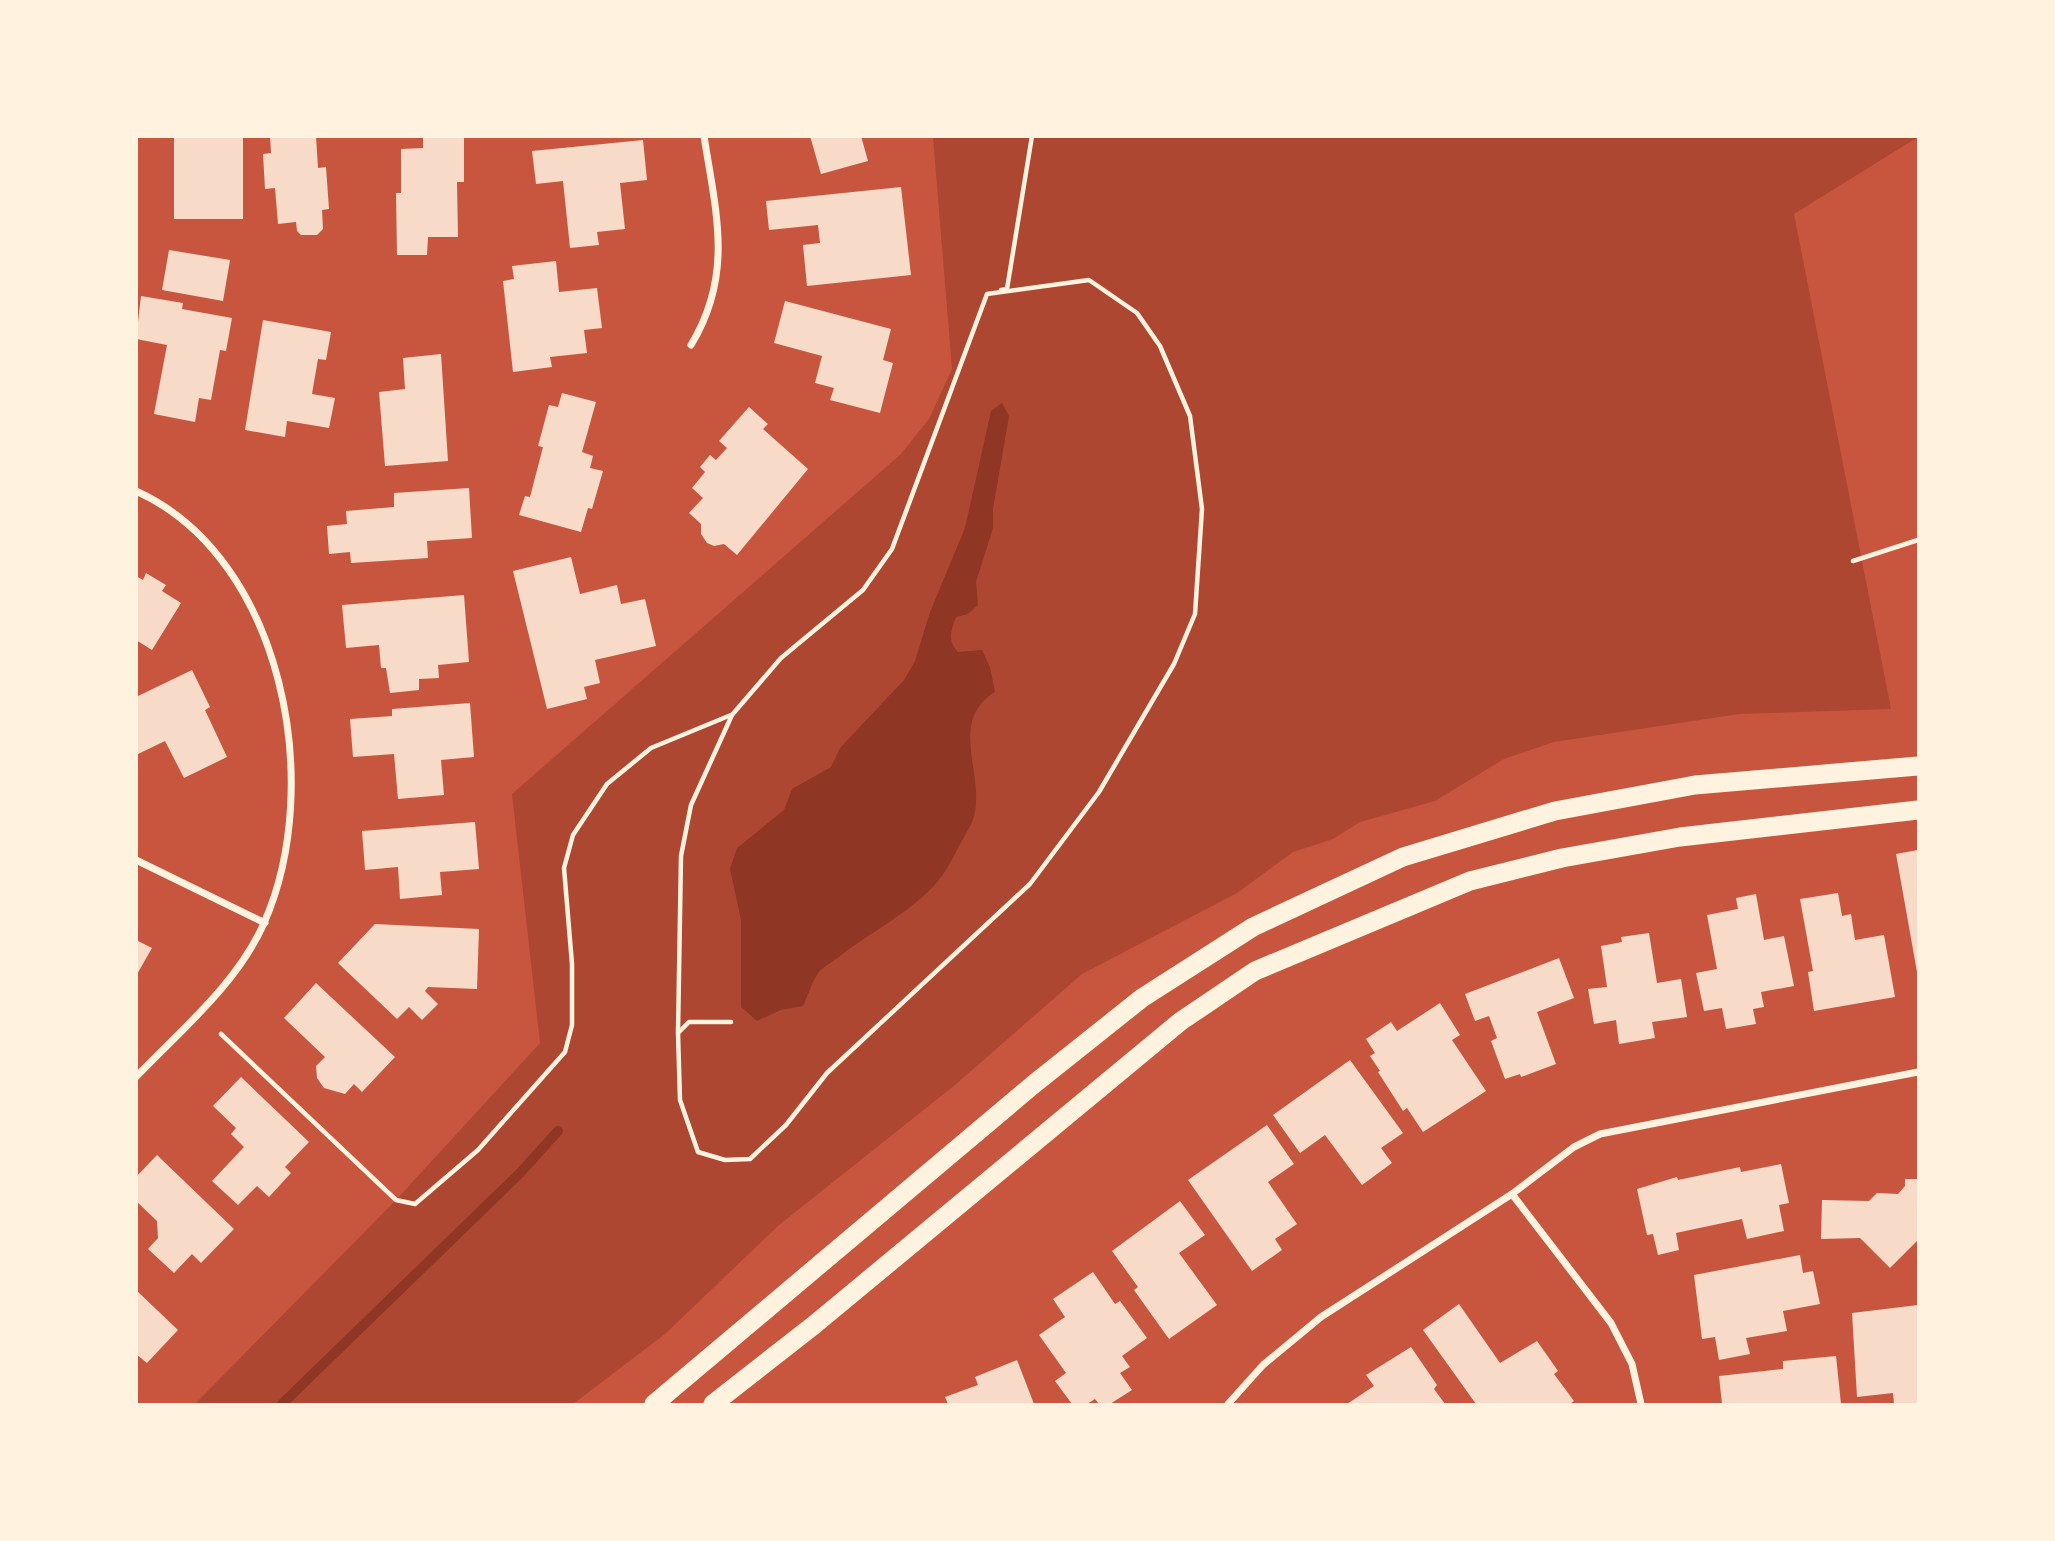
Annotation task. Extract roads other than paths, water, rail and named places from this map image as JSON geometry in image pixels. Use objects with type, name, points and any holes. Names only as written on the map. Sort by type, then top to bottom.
[{"type":"highway","points":[[654,1405],[1034,1084],[1142,998],[1253,927],[1404,857],[1555,811],[1695,785],[1919,766]]},
{"type":"highway","points":[[713,1405],[824,1317],[1181,1021],[1255,971],[1470,881],[1562,858],[1680,838],[1919,810]]},
{"type":"street","points":[[691,345],[706,320],[720,262],[720,243],[704,136]]},
{"type":"street","points":[[136,491],[152,498],[183,522],[228,566],[260,620],[276,671],[288,744],[289,834],[283,873],[265,923],[246,958],[136,1077]]},
{"type":"street","points":[[136,860],[265,923]]},
{"type":"street","points":[[1228,1405],[1263,1365],[1321,1317],[1512,1194],[1574,1147],[1600,1134],[1919,1072]]},
{"type":"street","points":[[1512,1194],[1611,1323],[1632,1364],[1642,1405]]},
{"type":"waterway","points":[[282,1404],[520,1173],[558,1131]]}]
